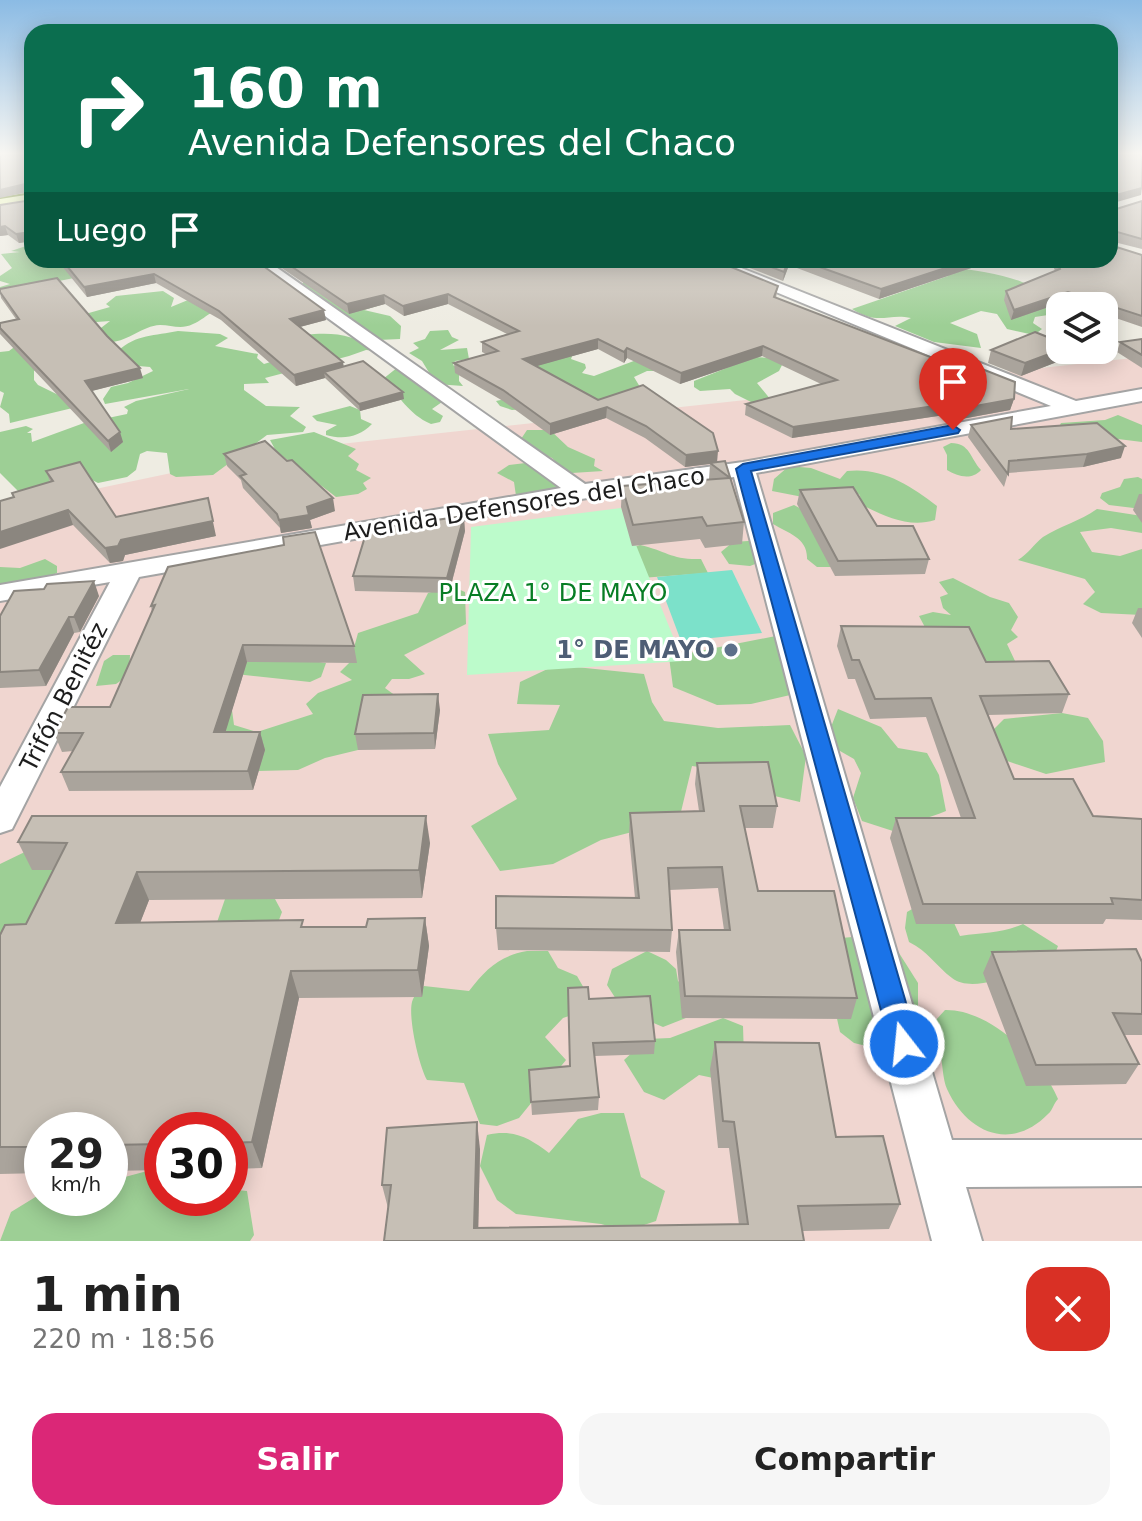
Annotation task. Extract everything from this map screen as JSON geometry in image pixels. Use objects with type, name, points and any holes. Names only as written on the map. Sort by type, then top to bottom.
[{"type":"street","points":[[267,268],[581,492]]},
{"type":"street","points":[[727,268],[1073,407]]},
{"type":"street","name":"Avenida Defensores del Chaco","points":[[0,593],[581,492],[743,469],[1142,395]]},
{"type":"street","points":[[743,469],[957,1241]]},
{"type":"street","name":"Trifón Benitéz","points":[[0,820],[128,573]]},
{"type":"street","points":[[937,1164],[1142,1163]]},
{"type":"shaded area","points":[[1142,357],[1142,1241],[0,1241],[0,509],[276,451],[1078,364],[1118,364],[1118,360]]},
{"type":"shaded area","points":[[732,570],[762,633],[681,641],[657,577]]},
{"type":"green space","points":[[24,247],[24,268],[124,268],[59,281],[12,296],[0,293],[0,287],[10,284],[0,281],[0,276],[12,268],[1,254],[20,252],[11,251]]},
{"type":"green space","points":[[953,268],[988,273],[1015,279],[1046,294],[1046,315],[1035,317],[1033,323],[1042,329],[1034,335],[1007,329],[997,314],[981,311],[950,323],[977,334],[981,348],[934,342],[895,326],[911,318],[869,317],[852,309],[948,276]]},
{"type":"green space","points":[[303,279],[393,301],[364,310],[390,316],[401,326],[400,339],[378,340],[303,289]]},
{"type":"green space","points":[[163,291],[174,298],[171,307],[188,300],[215,311],[189,326],[153,326],[111,342],[97,331],[110,321],[43,326],[110,307],[106,304],[116,296]]},
{"type":"green space","points":[[448,330],[452,337],[459,340],[440,350],[467,348],[469,359],[455,361],[453,365],[459,369],[459,381],[463,386],[436,384],[422,361],[409,353],[419,348],[413,343],[425,339],[430,331]]},
{"type":"green space","points":[[178,331],[220,334],[228,338],[215,346],[258,354],[257,358],[264,364],[300,353],[304,335],[342,336],[378,351],[366,350],[265,378],[269,383],[244,384],[244,390],[266,406],[300,407],[290,416],[306,427],[303,432],[267,435],[213,475],[176,477],[170,474],[167,453],[147,451],[140,454],[136,470],[127,477],[98,483],[84,476],[49,479],[51,485],[24,497],[0,473],[0,432],[26,426],[33,429],[27,433],[31,433],[32,442],[84,423],[127,414],[128,410],[124,407],[136,401],[189,389],[105,404],[103,399],[111,387],[153,371],[150,367],[127,365],[118,351],[139,339]]},
{"type":"green space","points":[[21,342],[39,366],[34,371],[34,380],[38,385],[81,406],[10,423],[9,414],[0,407],[4,393],[0,391],[0,352],[9,351]]},
{"type":"green space","points":[[573,354],[571,359],[585,364],[582,373],[594,376],[647,356],[657,371],[647,371],[634,377],[640,387],[656,400],[512,410],[496,401],[515,397],[545,375],[532,359]]},
{"type":"green space","points":[[754,357],[771,358],[783,363],[779,371],[757,383],[771,400],[765,409],[730,389],[700,391],[694,387],[694,381]]},
{"type":"green space","points":[[398,367],[440,396],[442,402],[432,409],[443,416],[440,422],[431,424],[416,415],[383,379]]},
{"type":"green space","points":[[350,406],[360,410],[361,419],[372,424],[351,436],[326,435],[326,431],[337,425],[317,421],[312,416]]},
{"type":"green space","points":[[1118,415],[1142,425],[1142,442],[1118,439],[1107,442],[1059,427],[1061,423],[1105,420]]},
{"type":"green space","points":[[527,430],[550,430],[568,447],[595,459],[594,466],[603,471],[572,473],[563,469],[552,458],[525,446],[521,439]]},
{"type":"green space","points":[[314,432],[356,449],[348,456],[359,464],[356,470],[371,478],[363,483],[367,489],[358,494],[336,497],[276,451],[270,440]]},
{"type":"green space","points":[[951,443],[966,448],[981,470],[960,476],[947,470],[947,455],[943,447]]},
{"type":"green space","points":[[534,462],[569,490],[525,498],[516,496],[514,482],[497,473],[509,465]]},
{"type":"green space","points":[[789,466],[811,468],[840,479],[847,471],[860,470],[895,479],[937,506],[935,520],[916,523],[890,517],[864,506],[859,494],[829,490],[808,498],[772,491],[774,479]]},
{"type":"green space","points":[[1124,479],[1142,479],[1142,509],[1109,505],[1100,498],[1102,493],[1120,487]]},
{"type":"green space","points":[[794,505],[805,511],[838,567],[817,567],[807,559],[801,541],[773,524],[773,513]]},
{"type":"green space","name":"PLAZA 1° DE MAYO","points":[[621,508],[683,661],[467,675],[471,527]]},
{"type":"green space","points":[[1097,509],[1142,516],[1142,533],[1111,528],[1080,532],[1092,552],[1120,556],[1142,549],[1142,615],[1101,613],[1083,604],[1095,592],[1085,579],[1018,560],[1043,537]]},
{"type":"green space","points":[[763,540],[763,561],[750,566],[729,564],[721,552],[733,542]]},
{"type":"green space","points":[[640,545],[676,557],[701,559],[708,573],[641,578],[625,550]]},
{"type":"green space","points":[[45,559],[57,566],[57,573],[35,583],[0,586],[0,567],[20,568]]},
{"type":"green space","points":[[953,578],[1009,603],[1018,617],[1011,630],[1018,637],[1007,644],[1015,661],[985,665],[927,631],[919,616],[933,612],[951,615],[943,608],[940,597],[948,594],[939,582]]},
{"type":"green space","points":[[451,586],[465,592],[466,624],[404,655],[425,674],[409,679],[392,679],[385,688],[400,699],[365,718],[358,750],[325,758],[298,770],[258,771],[189,711],[232,710],[234,725],[257,732],[313,714],[306,704],[318,693],[352,680],[340,672],[350,662],[358,633],[418,613],[428,593]]},
{"type":"green space","points":[[781,635],[799,693],[751,704],[717,705],[673,687],[669,657]]},
{"type":"green space","points":[[206,646],[326,663],[321,677],[310,682],[208,671]]},
{"type":"green space","points":[[113,655],[130,655],[129,675],[116,684],[96,686],[104,661]]},
{"type":"green space","points":[[556,665],[644,674],[652,702],[664,721],[718,728],[790,725],[806,756],[800,802],[766,794],[741,773],[692,766],[679,820],[601,840],[553,864],[500,871],[471,826],[517,799],[498,764],[488,734],[549,730],[560,705],[517,704],[520,682]]},
{"type":"green space","points":[[838,709],[881,727],[898,748],[927,753],[939,775],[946,811],[896,832],[862,821],[853,798],[861,773],[854,759],[833,747],[831,727]]},
{"type":"green space","points":[[1062,713],[1088,718],[1103,741],[1105,762],[1046,774],[998,758],[985,738],[1004,719]]},
{"type":"green space","points":[[33,848],[76,851],[0,1039],[0,864]]},
{"type":"green space","points":[[260,887],[275,899],[282,912],[276,928],[214,931],[225,899]]},
{"type":"green space","points":[[926,901],[950,914],[960,936],[1000,931],[1023,924],[1058,946],[1053,959],[1002,979],[962,983],[909,942],[905,928],[907,912]]},
{"type":"green space","points":[[887,934],[918,983],[918,1025],[895,1053],[854,1043],[840,1032],[833,1001],[841,938]]},
{"type":"green space","points":[[527,951],[548,951],[558,968],[577,976],[585,990],[581,1012],[563,1018],[545,1037],[566,1060],[519,1118],[497,1126],[480,1124],[464,1083],[427,1080],[415,1042],[412,1002],[424,986],[469,991],[494,965],[509,956]]},
{"type":"green space","points":[[647,951],[676,969],[678,981],[703,1003],[686,1018],[663,1027],[623,1010],[607,985],[612,969]]},
{"type":"green space","points":[[945,1010],[979,1018],[996,1027],[1027,1053],[1058,1099],[1050,1112],[1034,1126],[1005,1134],[991,1132],[966,1117],[947,1089],[941,1058],[926,1046],[926,1031]]},
{"type":"green space","points":[[723,1018],[743,1026],[744,1058],[718,1079],[699,1075],[664,1100],[644,1092],[624,1060],[647,1039],[670,1038]]},
{"type":"green space","points":[[601,1113],[624,1113],[641,1177],[665,1191],[656,1221],[626,1231],[601,1224],[516,1214],[497,1200],[480,1166],[487,1135],[505,1133],[521,1136],[549,1153],[578,1119]]},
{"type":"green space","points":[[144,1172],[144,1216],[248,1216],[248,1197],[254,1235],[250,1241],[0,1241],[11,1212],[24,1204],[24,1216],[128,1216],[128,1176]]},
{"type":"building","points":[[0,211],[24,211],[24,233],[16,234],[5,226],[0,227]]},
{"type":"building","points":[[1118,211],[1142,211],[1142,239],[1118,232]]},
{"type":"building","points":[[1118,248],[1142,255],[1142,316],[1118,308],[1118,292],[1046,292],[1046,299],[1014,310],[1006,291],[1060,268],[1118,268]]},
{"type":"building","points":[[69,268],[266,268],[324,310],[290,319],[343,362],[294,375],[219,311],[154,274],[84,287]]},
{"type":"building","points":[[294,268],[734,268],[778,286],[774,297],[956,367],[967,363],[1015,382],[1014,399],[959,409],[954,403],[793,427],[746,404],[837,380],[763,346],[681,373],[627,348],[624,352],[598,339],[523,359],[598,400],[643,385],[713,433],[718,451],[686,455],[646,426],[607,407],[550,424],[503,390],[454,363],[498,351],[482,342],[519,331],[448,294],[403,306],[384,295],[347,304]]},
{"type":"building","points":[[822,268],[945,268],[881,289]]},
{"type":"building","points":[[57,278],[107,336],[140,368],[85,381],[120,432],[108,441],[0,328],[0,323],[19,319],[0,289]]},
{"type":"building","points":[[1035,332],[1046,336],[1046,355],[1025,363],[991,350]]},
{"type":"building","points":[[1142,339],[1142,355],[1120,342]]},
{"type":"building","points":[[363,361],[403,392],[359,404],[324,372]]},
{"type":"building","points":[[1012,417],[1011,429],[1097,423],[1125,446],[1087,454],[1009,461],[1008,474],[971,425]]},
{"type":"building","points":[[265,441],[287,461],[292,460],[333,498],[307,507],[309,515],[279,520],[277,514],[240,476],[246,474],[224,454]]},
{"type":"building","points":[[725,461],[744,522],[707,526],[702,517],[633,525],[622,486],[730,478],[710,463]]},
{"type":"building","points":[[80,462],[116,517],[208,498],[213,521],[121,540],[118,546],[105,548],[68,510],[0,532],[0,501],[14,497],[12,493],[53,481],[46,471]]},
{"type":"building","points":[[853,487],[877,526],[913,526],[929,559],[838,561],[800,490]]},
{"type":"building","points":[[464,516],[447,578],[353,576],[367,530]]},
{"type":"building","points":[[315,532],[354,646],[243,645],[214,732],[260,732],[248,771],[61,772],[83,733],[54,733],[68,707],[110,707],[155,605],[151,606],[168,567],[284,545],[283,537]]},
{"type":"building","points":[[94,581],[39,670],[0,672],[0,616],[14,591],[44,589],[47,584]]},
{"type":"building","points":[[841,626],[969,627],[986,662],[1049,661],[1069,694],[980,696],[1014,779],[1073,779],[1093,816],[1142,819],[1142,900],[1111,898],[1113,904],[923,904],[896,818],[975,818],[931,698],[875,699],[859,660],[852,660]]},
{"type":"building","points":[[438,694],[434,733],[355,734],[363,695]]},
{"type":"building","points":[[768,762],[777,806],[740,806],[758,891],[834,891],[857,998],[685,996],[679,930],[730,930],[722,867],[668,868],[672,930],[496,928],[496,896],[639,898],[630,813],[704,811],[697,763]]},
{"type":"building","points":[[32,816],[426,816],[419,870],[137,872],[116,923],[303,920],[301,927],[366,927],[368,919],[425,918],[418,970],[291,971],[252,1142],[248,1142],[248,1112],[144,1112],[144,1144],[128,1145],[128,1112],[24,1112],[24,1147],[0,1147],[0,935],[5,925],[26,924],[67,843],[18,842]]},
{"type":"building","points":[[1136,949],[1142,962],[1142,1014],[1113,1013],[1139,1064],[1036,1065],[992,952]]},
{"type":"building","points":[[588,987],[589,999],[650,996],[655,1041],[593,1043],[599,1097],[531,1102],[529,1070],[570,1066],[568,988]]},
{"type":"building","points":[[715,1042],[819,1043],[836,1137],[883,1136],[900,1204],[798,1206],[804,1241],[384,1241],[391,1185],[382,1185],[387,1128],[477,1122],[474,1228],[748,1224],[734,1122],[723,1121]]},
{"type":"place","name":"1° DE MAYO","points":[[731,650]]},
{"type":"route","points":[[904,1044],[743,469],[953,430]]}]
